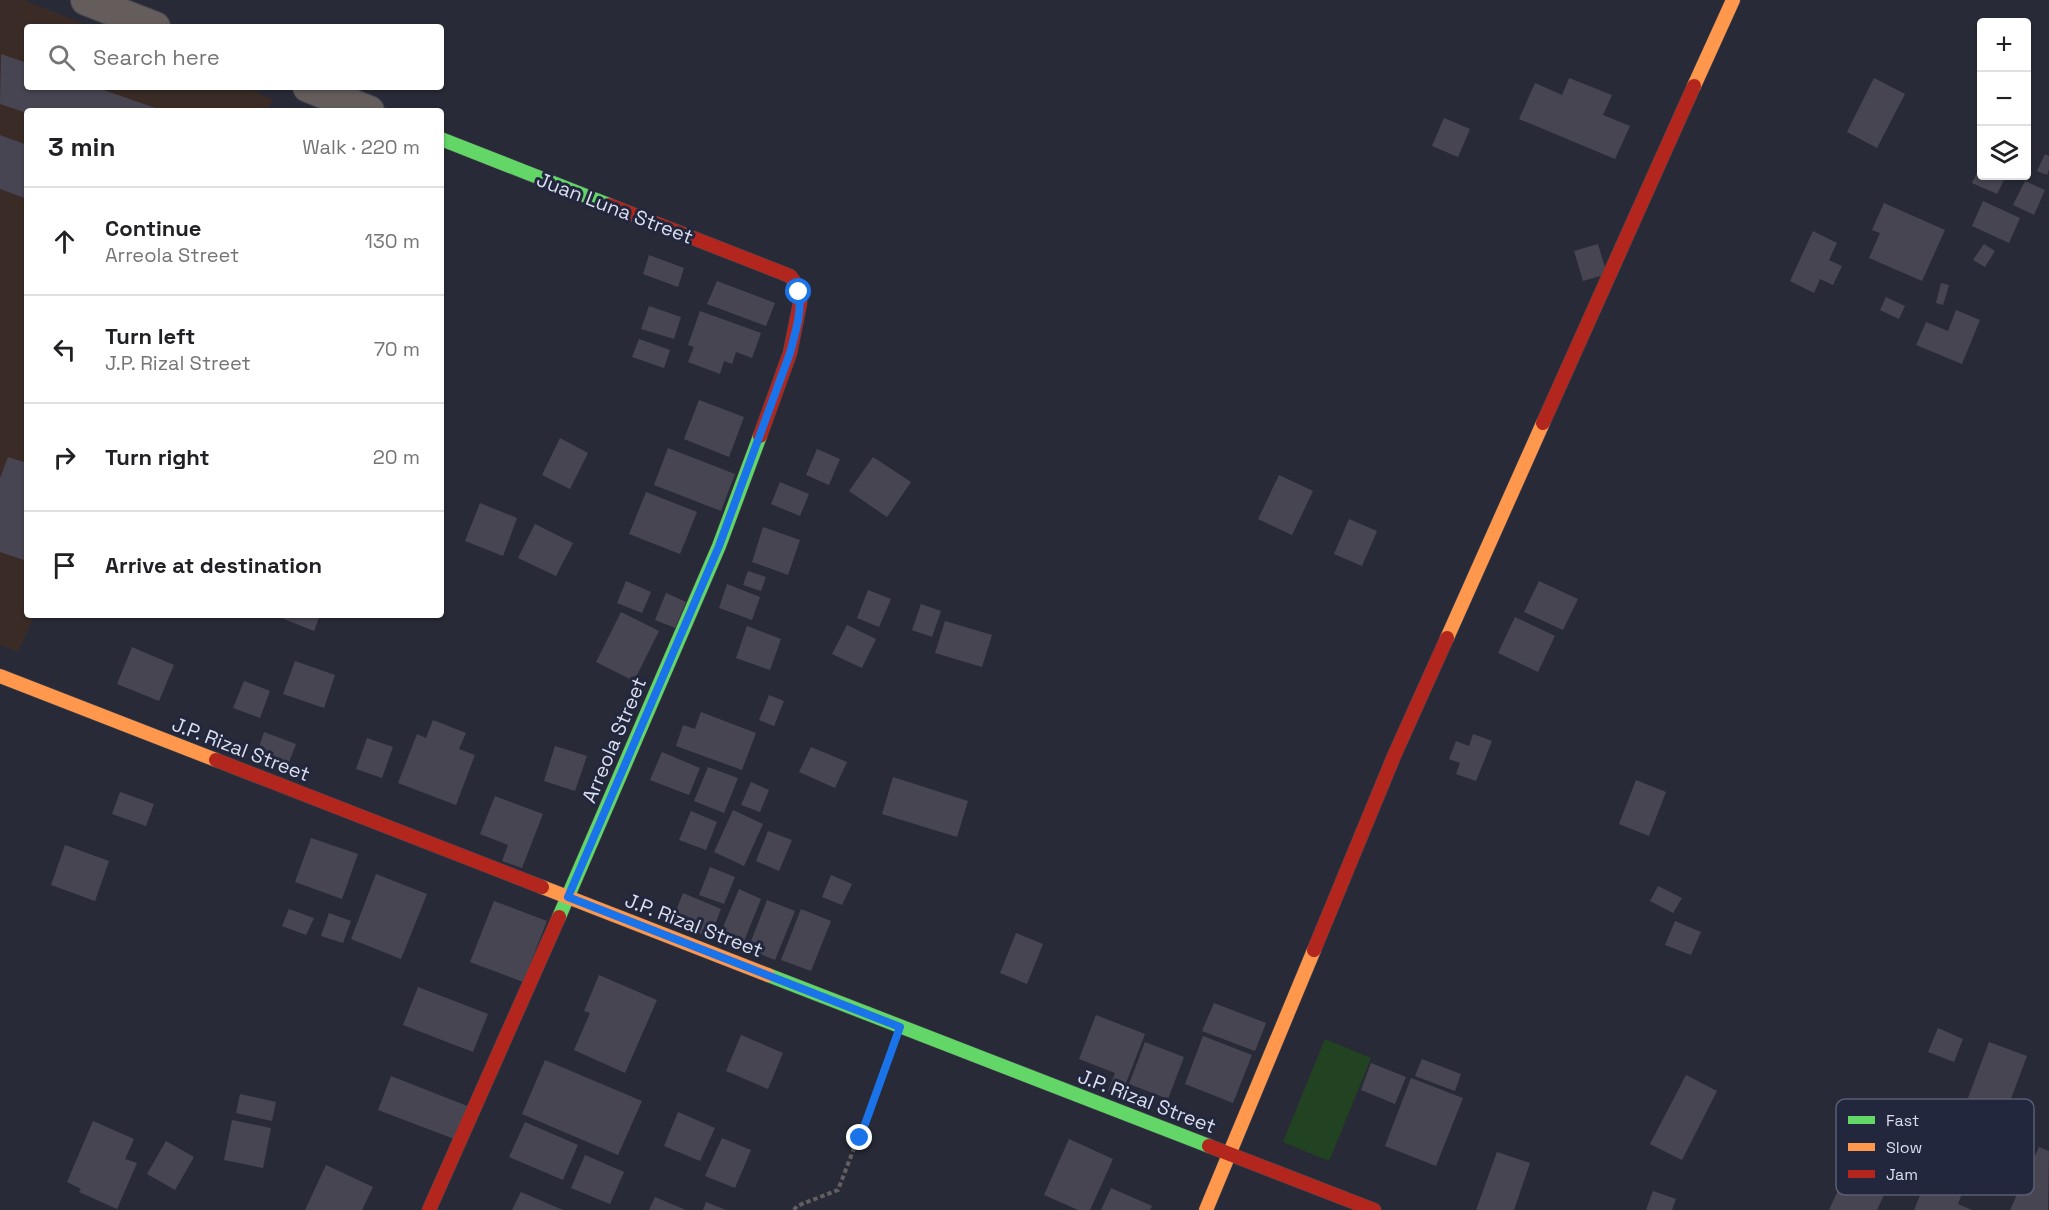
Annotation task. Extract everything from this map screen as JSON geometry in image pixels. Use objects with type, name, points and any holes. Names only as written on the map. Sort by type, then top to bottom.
[{"type":"street","points":[[86,0],[147,24]]},
{"type":"street","points":[[1206,1210],[1394,756],[1733,0]]},
{"type":"street","points":[[316,90],[361,108]]},
{"type":"street","name":"Juan Luna Street","points":[[444,140],[790,276]]},
{"type":"street","name":"Arreola Street","points":[[429,1210],[568,897],[719,546],[790,353],[800,303],[796,284],[790,276]]},
{"type":"street","name":"J.P. Rizal Street","points":[[0,676],[1374,1210]]},
{"type":"path","points":[[794,1210],[797,1206],[838,1190],[860,1138],[900,1027]]},
{"type":"shaded area","points":[[0,0],[24,0],[84,24],[24,24],[24,90],[251,90],[273,99],[268,108],[24,108],[24,618],[34,618],[18,652],[0,645]]},
{"type":"green space","points":[[1325,1039],[1371,1058],[1329,1161],[1283,1142]]},
{"type":"building","points":[[1,54],[24,62],[24,90],[104,90],[155,108],[24,108],[24,112],[0,104]]},
{"type":"building","points":[[1569,78],[1612,95],[1603,115],[1630,126],[1615,159],[1519,119],[1535,83],[1562,95]]},
{"type":"building","points":[[1874,78],[1905,94],[1877,148],[1847,132]]},
{"type":"building","points":[[1444,118],[1470,129],[1458,157],[1432,146]]},
{"type":"building","points":[[0,135],[24,144],[24,198],[0,189]]},
{"type":"building","points":[[2045,154],[2049,156],[2047,175],[2037,171]]},
{"type":"building","points":[[1977,173],[1977,180],[2004,180],[1997,194],[1972,183]]},
{"type":"building","points":[[2025,181],[2045,190],[2034,215],[2013,205]]},
{"type":"building","points":[[1983,201],[2020,218],[2009,243],[1972,226]]},
{"type":"building","points":[[1884,203],[1945,230],[1922,281],[1869,258],[1880,233],[1872,230]]},
{"type":"building","points":[[1813,231],[1837,243],[1829,260],[1842,266],[1833,285],[1820,279],[1814,293],[1790,281]]},
{"type":"building","points":[[1598,244],[1607,274],[1583,281],[1574,251]]},
{"type":"building","points":[[1984,244],[1995,251],[1985,267],[1973,260]]},
{"type":"building","points":[[649,255],[684,268],[678,287],[643,274]]},
{"type":"building","points":[[717,281],[775,303],[766,326],[707,304]]},
{"type":"building","points":[[1941,283],[1949,285],[1943,305],[1936,303]]},
{"type":"building","points":[[1886,297],[1905,306],[1899,319],[1880,310]]},
{"type":"building","points":[[649,306],[681,317],[674,339],[641,329]]},
{"type":"building","points":[[1956,310],[1980,320],[1962,364],[1916,345],[1926,322],[1948,331]]},
{"type":"building","points":[[700,311],[761,333],[752,358],[736,352],[732,364],[724,361],[720,374],[688,362],[694,347],[688,345]]},
{"type":"building","points":[[639,339],[670,350],[664,368],[632,357]]},
{"type":"building","points":[[699,400],[744,417],[729,457],[684,439]]},
{"type":"building","points":[[560,438],[588,453],[570,489],[542,475]]},
{"type":"building","points":[[668,448],[735,474],[721,511],[654,485]]},
{"type":"building","points":[[817,449],[840,459],[829,485],[806,475]]},
{"type":"building","points":[[8,457],[24,462],[24,560],[0,552],[0,478]]},
{"type":"building","points":[[873,457],[911,482],[887,517],[849,491]]},
{"type":"building","points":[[1279,475],[1313,491],[1292,535],[1258,519]]},
{"type":"building","points":[[780,482],[809,494],[800,516],[771,504]]},
{"type":"building","points":[[646,492],[697,512],[680,554],[629,534]]},
{"type":"building","points":[[480,503],[517,518],[503,556],[465,541]]},
{"type":"building","points":[[1349,519],[1377,531],[1362,566],[1334,554]]},
{"type":"building","points":[[535,524],[573,543],[556,576],[518,558]]},
{"type":"building","points":[[763,527],[800,540],[788,575],[752,562]]},
{"type":"building","points":[[748,571],[766,577],[761,591],[743,585]]},
{"type":"building","points":[[626,581],[651,592],[642,613],[617,603]]},
{"type":"building","points":[[1539,581],[1578,599],[1563,630],[1524,612]]},
{"type":"building","points":[[727,584],[760,597],[752,620],[719,608]]},
{"type":"building","points":[[868,590],[891,599],[879,627],[857,618]]},
{"type":"building","points":[[666,593],[686,602],[675,628],[655,620]]},
{"type":"building","points":[[921,604],[941,611],[932,637],[912,630]]},
{"type":"building","points":[[621,612],[659,631],[634,681],[596,662]]},
{"type":"building","points":[[1515,617],[1555,636],[1538,672],[1498,653]]},
{"type":"building","points":[[282,618],[319,618],[314,631]]},
{"type":"building","points":[[945,621],[992,635],[982,667],[935,653]]},
{"type":"building","points":[[847,625],[876,639],[862,668],[832,654]]},
{"type":"building","points":[[747,626],[781,639],[770,670],[736,658]]},
{"type":"building","points":[[132,647],[174,665],[159,701],[117,684]]},
{"type":"building","points":[[295,661],[335,675],[324,708],[283,694]]},
{"type":"building","points":[[244,681],[270,691],[260,718],[233,708]]},
{"type":"building","points":[[769,695],[784,701],[774,726],[759,720]]},
{"type":"building","points":[[701,712],[756,733],[742,770],[676,746],[683,725],[695,729]]},
{"type":"building","points":[[433,720],[466,733],[459,749],[475,755],[456,805],[398,783],[417,734],[426,738]]},
{"type":"building","points":[[264,732],[296,744],[285,773],[254,762]]},
{"type":"building","points":[[1473,734],[1492,741],[1476,781],[1456,774],[1460,763],[1449,759],[1456,741],[1469,746]]},
{"type":"building","points":[[367,738],[393,747],[382,778],[356,769]]},
{"type":"building","points":[[555,746],[587,756],[575,791],[544,781]]},
{"type":"building","points":[[811,747],[847,762],[835,788],[799,772]]},
{"type":"building","points":[[662,752],[700,768],[689,795],[650,780]]},
{"type":"building","points":[[708,767],[738,778],[724,813],[694,801]]},
{"type":"building","points":[[893,777],[968,801],[957,837],[882,814]]},
{"type":"building","points":[[1636,780],[1666,792],[1649,836],[1619,824]]},
{"type":"building","points":[[751,782],[769,790],[760,812],[741,805]]},
{"type":"building","points":[[120,792],[154,804],[146,826],[112,814]]},
{"type":"building","points":[[495,796],[543,814],[522,868],[502,861],[508,845],[480,834]]},
{"type":"building","points":[[733,810],[763,824],[744,866],[714,852]]},
{"type":"building","points":[[691,811],[717,822],[706,850],[679,840]]},
{"type":"building","points":[[768,831],[792,840],[779,871],[756,861]]},
{"type":"building","points":[[311,838],[358,854],[342,899],[295,882]]},
{"type":"building","points":[[65,845],[109,861],[95,901],[51,885]]},
{"type":"building","points":[[710,867],[735,877],[724,904],[699,895]]},
{"type":"building","points":[[376,874],[427,894],[401,959],[351,939]]},
{"type":"building","points":[[831,875],[852,884],[842,905],[822,897]]},
{"type":"building","points":[[1658,886],[1682,898],[1673,913],[1650,901]]},
{"type":"building","points":[[739,889],[761,899],[742,946],[719,937]]},
{"type":"building","points":[[683,893],[721,909],[710,938],[672,921]]},
{"type":"building","points":[[767,900],[795,911],[775,960],[748,949]]},
{"type":"building","points":[[494,901],[547,921],[523,982],[470,962]]},
{"type":"building","points":[[289,909],[314,918],[306,935],[282,926]]},
{"type":"building","points":[[801,909],[831,921],[811,971],[781,960]]},
{"type":"building","points":[[329,913],[351,921],[343,943],[321,936]]},
{"type":"building","points":[[1675,921],[1701,932],[1691,955],[1665,945]]},
{"type":"building","points":[[1016,933],[1043,944],[1027,984],[1000,973]]},
{"type":"building","points":[[599,975],[657,1000],[625,1073],[574,1050],[590,1013],[584,1011]]},
{"type":"building","points":[[418,987],[488,1014],[473,1052],[403,1025]]},
{"type":"building","points":[[1214,1003],[1266,1023],[1255,1051],[1202,1031]]},
{"type":"building","points":[[1096,1015],[1145,1034],[1121,1096],[1108,1091],[1115,1073],[1079,1059]]},
{"type":"building","points":[[1938,1028],[1963,1039],[1954,1062],[1928,1052]]},
{"type":"building","points":[[741,1035],[783,1053],[768,1089],[726,1071]]},
{"type":"building","points":[[1203,1036],[1252,1055],[1233,1103],[1185,1084]]},
{"type":"building","points":[[1145,1042],[1184,1057],[1168,1099],[1129,1084]]},
{"type":"building","points":[[1989,1042],[2027,1056],[2011,1099],[1968,1098]]},
{"type":"building","points":[[1422,1059],[1461,1074],[1455,1091],[1415,1076]]},
{"type":"building","points":[[545,1060],[642,1101],[618,1155],[522,1114]]},
{"type":"building","points":[[1371,1063],[1406,1077],[1395,1104],[1361,1090]]},
{"type":"building","points":[[1686,1075],[1717,1091],[1682,1160],[1650,1144]]},
{"type":"building","points":[[391,1076],[470,1107],[457,1140],[378,1110]]},
{"type":"building","points":[[1411,1078],[1463,1098],[1436,1166],[1385,1146]]},
{"type":"building","points":[[240,1094],[276,1102],[272,1121],[236,1113]]},
{"type":"building","points":[[678,1112],[715,1128],[700,1161],[664,1146]]},
{"type":"building","points":[[232,1120],[271,1128],[263,1168],[224,1160]]},
{"type":"building","points":[[93,1121],[134,1139],[125,1159],[137,1163],[117,1209],[79,1192],[81,1189],[67,1182]]},
{"type":"building","points":[[525,1122],[578,1145],[563,1180],[509,1157]]},
{"type":"building","points":[[722,1138],[751,1150],[735,1188],[705,1176]]},
{"type":"building","points":[[1069,1139],[1113,1159],[1090,1210],[1078,1210],[1044,1195]]},
{"type":"building","points":[[166,1141],[194,1157],[175,1190],[147,1174]]},
{"type":"building","points":[[2039,1147],[2049,1151],[2048,1210],[2010,1210],[2017,1195],[2034,1195],[2034,1158]]},
{"type":"building","points":[[1497,1152],[1530,1163],[1514,1210],[1476,1210]]},
{"type":"building","points":[[585,1155],[624,1172],[610,1204],[571,1188]]},
{"type":"building","points":[[326,1165],[373,1187],[362,1210],[305,1210]]},
{"type":"building","points":[[1111,1188],[1152,1206],[1150,1210],[1101,1210]]},
{"type":"building","points":[[1653,1191],[1676,1199],[1672,1210],[1646,1210]]},
{"type":"building","points":[[521,1192],[563,1210],[512,1210]]},
{"type":"building","points":[[1836,1195],[1884,1195],[1877,1210],[1829,1210]]},
{"type":"building","points":[[1920,1195],[1961,1195],[1958,1204],[1972,1210],[1914,1210]]},
{"type":"building","points":[[655,1197],[686,1210],[649,1210]]},
{"type":"building","points":[[706,1202],[726,1210],[703,1210]]},
{"type":"traffic: fast","points":[[444,140],[609,205]]},
{"type":"traffic: fast","points":[[559,917],[719,546],[760,436]]},
{"type":"traffic: fast","points":[[768,975],[1209,1146]]},
{"type":"traffic: slow","points":[[1694,86],[1733,0]]},
{"type":"traffic: slow","points":[[1447,638],[1543,423]]},
{"type":"traffic: slow","points":[[0,676],[216,760]]},
{"type":"traffic: slow","points":[[542,887],[768,975]]},
{"type":"traffic: slow","points":[[1206,1210],[1314,950]]},
{"type":"traffic: jam","points":[[1543,423],[1694,86]]},
{"type":"traffic: jam","points":[[609,205],[790,276],[796,284],[800,303],[790,353],[760,436]]},
{"type":"traffic: jam","points":[[1314,950],[1394,756],[1447,638]]},
{"type":"traffic: jam","points":[[216,760],[542,887]]},
{"type":"traffic: jam","points":[[429,1210],[559,917]]},
{"type":"traffic: jam","points":[[1209,1146],[1374,1210]]},
{"type":"route","points":[[799,292],[798,323],[790,353],[719,546],[568,897],[900,1027],[860,1138]]}]
